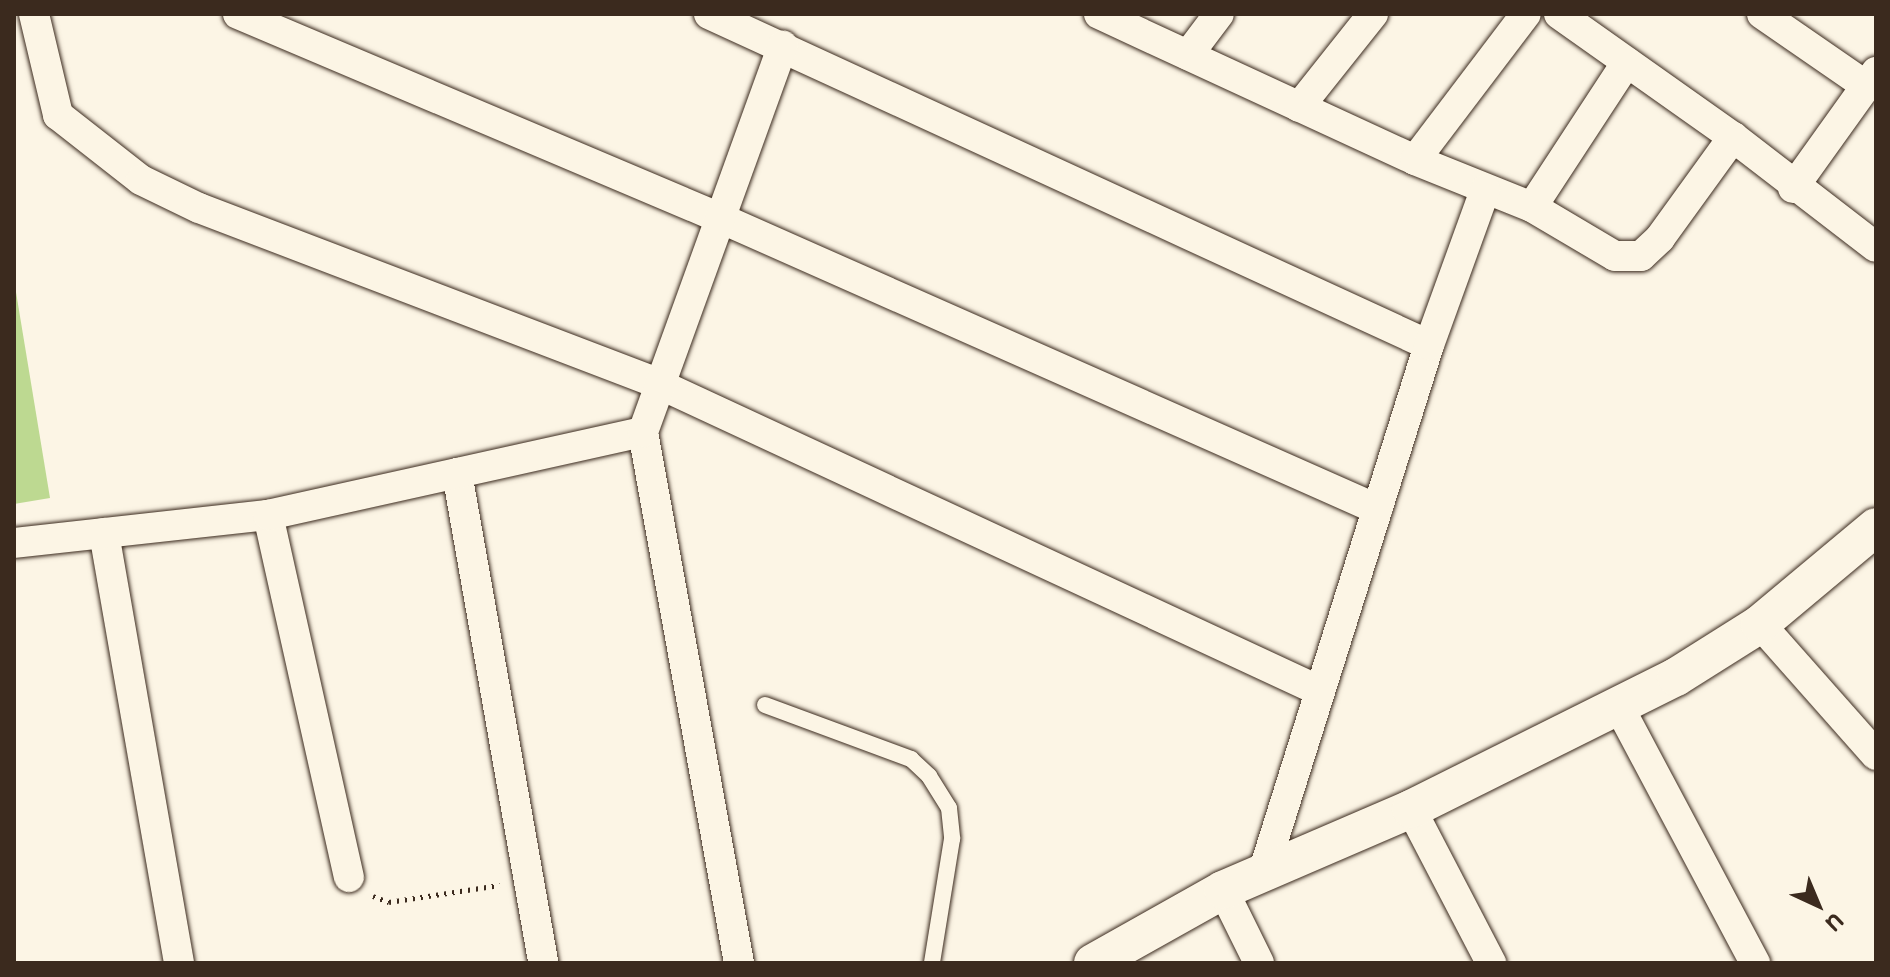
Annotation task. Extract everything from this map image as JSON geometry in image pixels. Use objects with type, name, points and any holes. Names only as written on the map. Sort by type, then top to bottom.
[{"type":"street","points":[[34,14],[58,115],[141,180],[199,208],[659,384],[1320,691]]},
{"type":"street","points":[[238,14],[720,218],[1377,509]]},
{"type":"street","points":[[709,14],[1429,345]]},
{"type":"street","points":[[1099,14],[1415,160],[1532,207],[1615,256],[1641,256],[1660,238],[1733,137]]},
{"type":"street","points":[[1188,55],[1219,14]]},
{"type":"street","points":[[1299,107],[1373,14]]},
{"type":"street","points":[[1415,160],[1526,14]]},
{"type":"street","points":[[1559,14],[1733,137],[1793,188],[1876,247]]},
{"type":"street","points":[[1762,14],[1870,78],[1793,188]]},
{"type":"street","points":[[739,963],[643,432],[783,46]]},
{"type":"street","points":[[1532,207],[1627,62]]},
{"type":"street","points":[[1263,873],[1429,345],[1485,190]]},
{"type":"street","points":[[14,543],[268,515],[643,432]]},
{"type":"street","points":[[457,473],[543,963]]},
{"type":"street","points":[[268,515],[349,877]]},
{"type":"street","points":[[1093,963],[1223,890],[1411,809],[1619,707],[1760,624],[1876,527]]},
{"type":"street","points":[[104,533],[179,962]]},
{"type":"street","points":[[1760,624],[1876,755]]},
{"type":"street","points":[[1619,707],[1755,963]]},
{"type":"street","points":[[1411,809],[1491,963]]},
{"type":"street","points":[[1223,890],[1259,963]]},
{"type":"lane","points":[[765,705],[911,759],[929,776],[949,808],[952,839],[932,963]]},
{"type":"path","points":[[349,877],[360,889],[389,902],[529,880]]},
{"type":"green space","points":[[14,280],[50,498],[14,504]]}]
